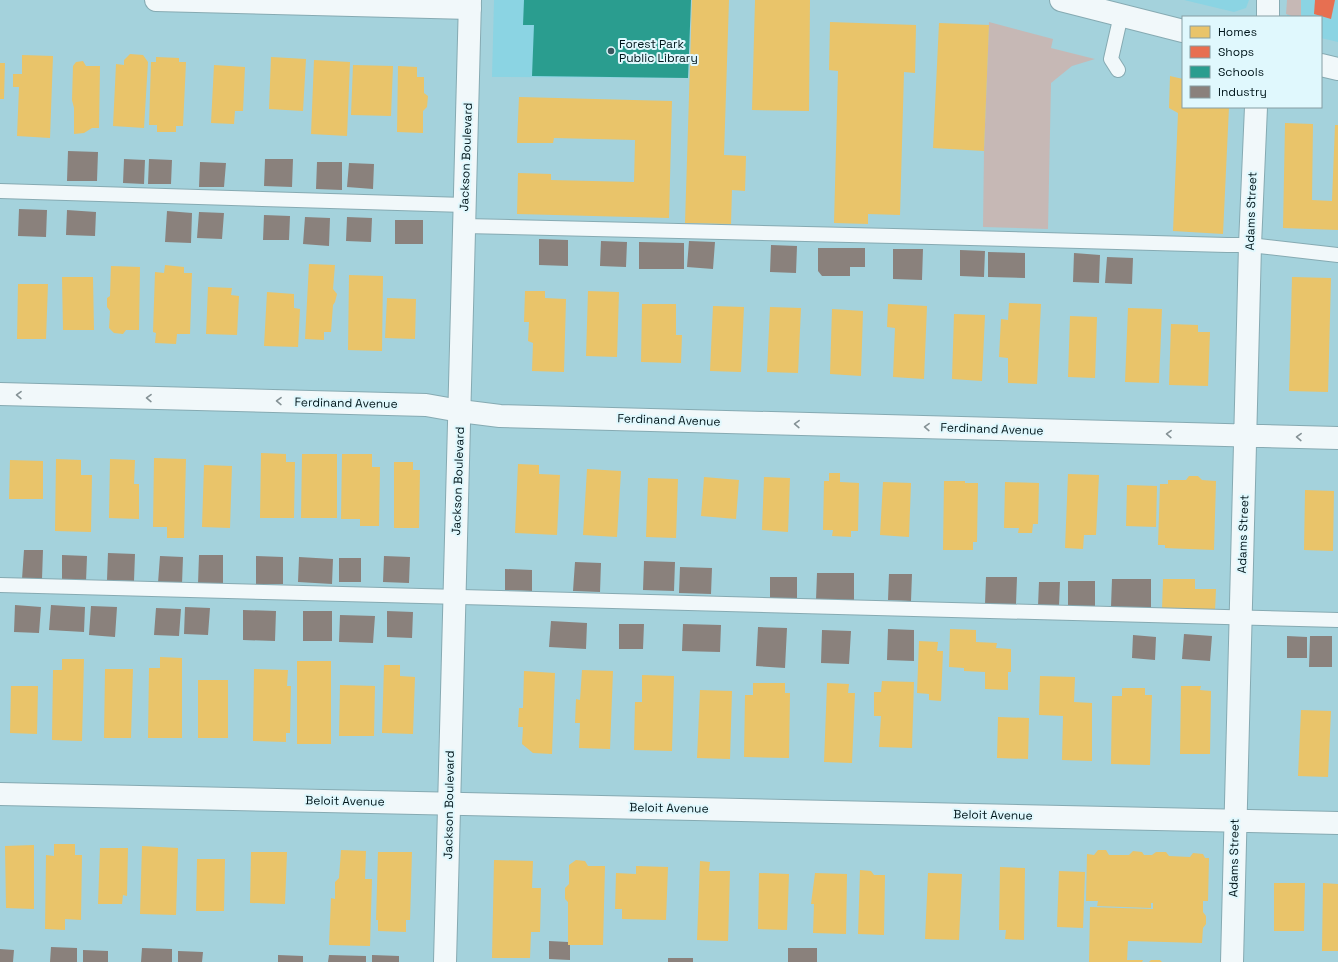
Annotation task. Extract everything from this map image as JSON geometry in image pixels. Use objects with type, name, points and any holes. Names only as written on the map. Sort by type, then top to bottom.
[{"type":"street","points":[[156,0],[470,4]]},
{"type":"street","points":[[1061,0],[1182,30]]},
{"type":"street","points":[[1268,0],[1268,16]]},
{"type":"street","name":"Jackson Boulevard","points":[[445,962],[470,4]]},
{"type":"street","points":[[1322,65],[1338,70]]},
{"type":"street","name":"Adams Street","points":[[1232,962],[1250,245],[1256,108]]},
{"type":"street","name":"Ferdinand Avenue","points":[[0,394],[426,405],[460,411],[508,416],[1338,438]]},
{"type":"street","name":"Beloit Avenue","points":[[0,794],[1338,823]]},
{"type":"lane","points":[[1118,70],[1111,58],[1122,15]]},
{"type":"lane","points":[[0,191],[465,205]]},
{"type":"lane","points":[[464,226],[1250,245],[1338,255]]},
{"type":"lane","points":[[0,585],[1338,620]]},
{"type":"shaded area","name":"Forest Park Public Library","points":[[494,0],[691,0],[688,78],[492,77]]},
{"type":"shaded area","points":[[1184,0],[1249,0],[1246,8],[1234,12]]},
{"type":"shaded area","points":[[1287,0],[1338,0],[1338,42],[1322,38],[1322,16],[1287,16]]},
{"type":"shaded area","points":[[1287,0],[1301,0],[1301,16],[1291,16],[1286,14]]},
{"type":"shaded area","points":[[989,22],[1053,39],[1051,48],[1095,59],[1072,66],[1051,83],[1048,229],[983,227],[984,151]]},
{"type":"building: Homes","points":[[692,0],[729,0],[724,155],[746,156],[745,191],[732,190],[731,224],[685,223]]},
{"type":"building: Homes","points":[[755,0],[810,0],[809,111],[752,110]]},
{"type":"building: Homes","points":[[830,22],[916,25],[915,73],[904,72],[900,215],[868,214],[868,224],[834,223],[838,71],[829,70]]},
{"type":"building: Homes","points":[[939,23],[989,25],[984,151],[933,148]]},
{"type":"building: Homes","points":[[130,54],[143,55],[148,62],[144,128],[113,126],[116,64],[124,65],[124,60]]},
{"type":"building: Homes","points":[[22,55],[53,56],[50,138],[17,136],[19,87],[13,87],[13,74],[22,74]]},
{"type":"building: Homes","points":[[156,57],[179,58],[179,62],[186,62],[183,126],[176,126],[176,132],[157,132],[157,125],[149,125],[151,62],[156,62]]},
{"type":"building: Homes","points":[[271,57],[306,59],[303,111],[269,109]]},
{"type":"building: Homes","points":[[314,60],[350,62],[347,136],[311,134]]},
{"type":"building: Homes","points":[[83,61],[86,66],[100,66],[99,128],[92,128],[84,133],[74,134],[74,108],[72,100],[73,66],[76,62]]},
{"type":"building: Homes","points":[[0,63],[5,63],[4,99],[0,99]]},
{"type":"building: Homes","points":[[214,65],[245,67],[243,111],[235,111],[234,124],[211,123]]},
{"type":"building: Homes","points":[[353,65],[393,66],[391,116],[351,115]]},
{"type":"building: Homes","points":[[398,66],[417,67],[417,77],[424,77],[424,93],[428,96],[427,107],[423,111],[423,133],[397,132]]},
{"type":"building: Homes","points":[[1170,76],[1182,79],[1182,108],[1229,108],[1223,234],[1173,231],[1178,113],[1169,108]]},
{"type":"building: Homes","points":[[519,97],[672,101],[669,218],[517,214],[518,173],[551,174],[551,180],[634,182],[635,140],[554,138],[553,143],[517,143]]},
{"type":"building: Homes","points":[[1285,123],[1313,124],[1312,200],[1332,201],[1335,125],[1338,125],[1338,230],[1283,228]]},
{"type":"building: Homes","points":[[309,264],[335,265],[333,289],[337,294],[333,305],[331,332],[324,332],[324,340],[305,339]]},
{"type":"building: Homes","points":[[165,265],[184,267],[184,273],[192,273],[190,334],[177,334],[176,344],[155,343],[156,333],[153,332],[155,272],[164,273]]},
{"type":"building: Homes","points":[[111,266],[140,267],[139,330],[126,330],[123,334],[114,333],[109,328],[110,311],[107,307],[107,298],[110,296]]},
{"type":"building: Homes","points":[[349,275],[383,276],[382,351],[348,350]]},
{"type":"building: Homes","points":[[62,277],[93,277],[94,330],[63,330]]},
{"type":"building: Homes","points":[[1292,277],[1331,278],[1328,392],[1289,391]]},
{"type":"building: Homes","points":[[18,284],[48,284],[46,339],[17,339]]},
{"type":"building: Homes","points":[[208,287],[232,288],[231,295],[239,296],[237,335],[206,334]]},
{"type":"building: Homes","points":[[525,291],[545,291],[545,298],[566,299],[564,372],[532,371],[533,343],[528,341],[529,322],[524,322]]},
{"type":"building: Homes","points":[[588,291],[619,292],[617,357],[586,356]]},
{"type":"building: Homes","points":[[267,292],[294,294],[294,308],[300,309],[298,347],[264,346]]},
{"type":"building: Homes","points":[[387,298],[416,299],[415,339],[385,338]]},
{"type":"building: Homes","points":[[1009,303],[1041,304],[1037,384],[1008,383],[1008,358],[999,357],[1001,319],[1008,320]]},
{"type":"building: Homes","points":[[642,304],[676,304],[676,335],[682,335],[681,363],[641,362]]},
{"type":"building: Homes","points":[[888,304],[927,306],[924,379],[893,377],[895,328],[887,327]]},
{"type":"building: Homes","points":[[713,306],[744,307],[741,372],[710,371]]},
{"type":"building: Homes","points":[[770,307],[801,308],[798,373],[767,372]]},
{"type":"building: Homes","points":[[1128,308],[1162,309],[1159,383],[1125,382]]},
{"type":"building: Homes","points":[[832,309],[863,311],[861,376],[830,374]]},
{"type":"building: Homes","points":[[954,314],[985,315],[982,381],[952,379]]},
{"type":"building: Homes","points":[[1070,316],[1097,317],[1095,378],[1068,377]]},
{"type":"building: Homes","points":[[1171,324],[1198,325],[1198,332],[1210,332],[1208,386],[1169,385]]},
{"type":"building: Homes","points":[[261,453],[286,454],[286,462],[295,462],[294,518],[260,518]]},
{"type":"building: Homes","points":[[302,454],[337,454],[337,518],[301,518]]},
{"type":"building: Homes","points":[[342,454],[372,454],[372,467],[380,467],[379,526],[360,526],[360,519],[341,519]]},
{"type":"building: Homes","points":[[154,458],[186,459],[184,538],[167,538],[167,527],[153,527]]},
{"type":"building: Homes","points":[[56,459],[81,460],[81,475],[92,475],[91,532],[55,531]]},
{"type":"building: Homes","points":[[110,459],[135,460],[134,484],[139,484],[139,519],[109,518]]},
{"type":"building: Homes","points":[[10,460],[43,461],[43,499],[9,499]]},
{"type":"building: Homes","points":[[394,462],[413,462],[413,470],[420,470],[419,528],[394,528]]},
{"type":"building: Homes","points":[[518,464],[539,465],[539,474],[560,475],[557,535],[515,533]]},
{"type":"building: Homes","points":[[204,465],[232,466],[230,528],[202,527]]},
{"type":"building: Homes","points":[[587,469],[621,471],[617,537],[583,535]]},
{"type":"building: Homes","points":[[829,473],[840,473],[840,482],[859,483],[858,531],[851,531],[851,537],[832,536],[833,530],[823,530],[824,481],[829,481]]},
{"type":"building: Homes","points":[[1068,474],[1099,475],[1096,535],[1084,535],[1083,549],[1065,548]]},
{"type":"building: Homes","points":[[1189,476],[1198,476],[1202,480],[1216,481],[1214,550],[1165,548],[1165,545],[1158,545],[1160,484],[1168,484],[1168,480],[1186,480]]},
{"type":"building: Homes","points":[[704,477],[739,480],[736,519],[701,516]]},
{"type":"building: Homes","points":[[764,477],[790,478],[788,532],[762,530]]},
{"type":"building: Homes","points":[[648,478],[678,479],[676,538],[646,537]]},
{"type":"building: Homes","points":[[944,481],[965,481],[965,483],[978,483],[977,542],[973,542],[973,550],[943,550]]},
{"type":"building: Homes","points":[[883,482],[911,483],[909,537],[880,535]]},
{"type":"building: Homes","points":[[1005,482],[1039,483],[1038,524],[1033,524],[1032,533],[1018,533],[1019,528],[1004,528]]},
{"type":"building: Homes","points":[[1127,485],[1157,486],[1156,527],[1126,526]]},
{"type":"building: Homes","points":[[1305,490],[1334,491],[1333,551],[1304,550]]},
{"type":"building: Homes","points":[[1163,579],[1195,579],[1195,589],[1216,589],[1215,611],[1162,610]]},
{"type":"building: Homes","points":[[950,629],[976,630],[976,642],[997,643],[996,648],[1011,649],[1011,672],[1008,672],[1008,690],[985,689],[985,672],[964,671],[964,668],[949,667]]},
{"type":"building: Homes","points":[[919,641],[938,642],[937,651],[943,651],[941,701],[929,700],[929,694],[917,693]]},
{"type":"building: Homes","points":[[160,657],[182,658],[182,738],[148,738],[149,668],[160,668]]},
{"type":"building: Homes","points":[[62,659],[84,659],[82,741],[52,740],[53,670],[62,670]]},
{"type":"building: Homes","points":[[297,661],[331,661],[331,744],[297,744]]},
{"type":"building: Homes","points":[[384,665],[400,665],[400,676],[415,677],[413,734],[382,733]]},
{"type":"building: Homes","points":[[105,669],[133,669],[131,738],[104,738]]},
{"type":"building: Homes","points":[[254,669],[288,670],[287,686],[291,686],[290,733],[286,733],[286,742],[253,741]]},
{"type":"building: Homes","points":[[582,670],[613,671],[610,749],[579,748],[580,723],[575,723],[576,699],[580,700]]},
{"type":"building: Homes","points":[[524,671],[555,673],[552,754],[533,753],[522,744],[523,727],[518,727],[519,708],[523,708]]},
{"type":"building: Homes","points":[[642,675],[674,676],[672,751],[634,750],[635,702],[642,702]]},
{"type":"building: Homes","points":[[1040,676],[1075,677],[1074,702],[1092,703],[1092,761],[1062,760],[1063,716],[1039,715]]},
{"type":"building: Homes","points":[[198,680],[228,680],[228,738],[198,738]]},
{"type":"building: Homes","points":[[882,681],[914,682],[912,748],[879,747],[881,716],[874,716],[874,692],[881,692]]},
{"type":"building: Homes","points":[[753,683],[785,683],[785,693],[790,693],[789,758],[744,757],[745,695],[753,695]]},
{"type":"building: Homes","points":[[827,683],[849,684],[848,693],[855,693],[852,763],[824,762]]},
{"type":"building: Homes","points":[[340,685],[375,686],[374,736],[339,736]]},
{"type":"building: Homes","points":[[11,686],[38,686],[37,734],[10,733]]},
{"type":"building: Homes","points":[[1181,686],[1201,686],[1200,690],[1211,691],[1210,754],[1180,754]]},
{"type":"building: Homes","points":[[1122,688],[1145,688],[1145,695],[1152,695],[1150,765],[1111,764],[1112,696],[1122,696]]},
{"type":"building: Homes","points":[[700,690],[732,691],[730,759],[697,758]]},
{"type":"building: Homes","points":[[1301,710],[1331,711],[1328,777],[1298,776]]},
{"type":"building: Homes","points":[[998,717],[1029,718],[1028,759],[997,758]]},
{"type":"building: Homes","points":[[54,844],[75,844],[75,855],[82,855],[81,920],[65,919],[65,930],[45,929],[46,855],[54,856]]},
{"type":"building: Homes","points":[[34,845],[34,909],[6,908],[5,846]]},
{"type":"building: Homes","points":[[142,846],[178,848],[176,915],[140,914]]},
{"type":"building: Homes","points":[[100,848],[128,848],[127,896],[123,895],[122,904],[98,904]]},
{"type":"building: Homes","points":[[341,850],[366,851],[365,879],[372,879],[370,946],[329,945],[331,898],[335,899],[335,882],[339,878]]},
{"type":"building: Homes","points":[[1098,850],[1106,850],[1109,855],[1129,855],[1133,851],[1142,852],[1144,855],[1152,855],[1156,852],[1166,852],[1169,856],[1190,857],[1193,853],[1203,854],[1205,858],[1209,858],[1208,901],[1203,901],[1203,912],[1206,916],[1206,924],[1203,928],[1202,943],[1128,941],[1127,960],[1143,960],[1142,962],[1089,962],[1090,907],[1153,909],[1153,903],[1151,903],[1151,908],[1097,906],[1098,901],[1086,901],[1087,854],[1094,855]]},
{"type":"building: Homes","points":[[251,852],[287,852],[285,904],[250,903]]},
{"type":"building: Homes","points":[[378,852],[412,852],[410,920],[406,920],[406,932],[378,931],[378,920],[376,920]]},
{"type":"building: Homes","points":[[197,859],[225,859],[224,911],[196,911]]},
{"type":"building: Homes","points":[[494,860],[533,861],[532,888],[541,888],[540,932],[531,932],[530,958],[492,958]]},
{"type":"building: Homes","points":[[576,860],[585,861],[588,866],[605,866],[603,945],[568,945],[568,902],[565,899],[565,888],[569,884],[569,865]]},
{"type":"building: Homes","points":[[700,861],[710,862],[709,871],[730,871],[728,941],[697,940]]},
{"type":"building: Homes","points":[[636,866],[668,867],[666,920],[622,919],[622,909],[615,909],[616,873],[636,874]]},
{"type":"building: Homes","points":[[1000,867],[1025,868],[1024,940],[1005,939],[1006,930],[999,930]]},
{"type":"building: Homes","points":[[860,870],[871,871],[874,875],[885,875],[884,935],[858,934]]},
{"type":"building: Homes","points":[[1059,871],[1085,872],[1083,928],[1057,927]]},
{"type":"building: Homes","points":[[759,873],[789,874],[787,930],[758,929]]},
{"type":"building: Homes","points":[[815,873],[847,874],[846,934],[813,933],[814,904],[811,904]]},
{"type":"building: Homes","points":[[928,873],[962,874],[959,940],[925,939]]},
{"type":"building: Homes","points":[[1274,883],[1305,883],[1304,931],[1274,931]]},
{"type":"building: Homes","points":[[1323,883],[1338,884],[1338,951],[1322,951]]},
{"type":"building: Homes","points":[[1151,960],[1160,960],[1162,962],[1149,962]]},
{"type":"building: Shops","points":[[1315,0],[1335,0],[1331,19],[1314,14]]},
{"type":"building: Schools","name":"Forest Park Public Library","points":[[524,0],[691,0],[688,78],[532,76],[534,25],[523,25]]},
{"type":"building: Industry","points":[[68,151],[98,152],[97,181],[67,181]]},
{"type":"building: Industry","points":[[124,159],[145,160],[144,184],[123,183]]},
{"type":"building: Industry","points":[[149,159],[172,160],[171,184],[148,184]]},
{"type":"building: Industry","points":[[265,159],[293,159],[292,187],[264,186]]},
{"type":"building: Industry","points":[[200,162],[226,163],[224,187],[199,187]]},
{"type":"building: Industry","points":[[317,162],[342,162],[342,190],[316,189]]},
{"type":"building: Industry","points":[[349,163],[374,164],[373,189],[347,187]]},
{"type":"building: Industry","points":[[19,209],[47,210],[46,237],[18,236]]},
{"type":"building: Industry","points":[[67,210],[96,212],[95,236],[66,235]]},
{"type":"building: Industry","points":[[167,211],[192,213],[191,243],[165,242]]},
{"type":"building: Industry","points":[[199,212],[224,213],[222,239],[197,238]]},
{"type":"building: Industry","points":[[264,215],[290,216],[289,240],[263,240]]},
{"type":"building: Industry","points":[[305,217],[330,218],[329,246],[303,244]]},
{"type":"building: Industry","points":[[347,217],[372,218],[371,242],[346,241]]},
{"type":"building: Industry","points":[[395,220],[423,220],[423,244],[395,244]]},
{"type":"building: Industry","points":[[539,239],[568,240],[568,266],[539,265]]},
{"type":"building: Industry","points":[[601,241],[627,242],[626,267],[600,266]]},
{"type":"building: Industry","points":[[689,241],[715,242],[713,269],[687,267]]},
{"type":"building: Industry","points":[[639,242],[684,243],[684,269],[639,269]]},
{"type":"building: Industry","points":[[771,245],[797,246],[796,273],[770,272]]},
{"type":"building: Industry","points":[[818,248],[865,248],[865,267],[850,267],[850,276],[822,276],[818,271]]},
{"type":"building: Industry","points":[[893,249],[923,249],[922,280],[893,279]]},
{"type":"building: Industry","points":[[960,250],[985,251],[984,277],[960,276]]},
{"type":"building: Industry","points":[[988,252],[1025,253],[1025,278],[988,277]]},
{"type":"building: Industry","points":[[1074,253],[1100,255],[1099,283],[1073,282]]},
{"type":"building: Industry","points":[[1107,257],[1133,258],[1132,284],[1105,283]]},
{"type":"building: Industry","points":[[24,550],[43,550],[42,579],[22,579]]},
{"type":"building: Industry","points":[[108,553],[135,554],[134,581],[107,580]]},
{"type":"building: Industry","points":[[62,555],[87,556],[86,582],[62,582]]},
{"type":"building: Industry","points":[[199,555],[223,555],[223,584],[198,584]]},
{"type":"building: Industry","points":[[160,556],[183,557],[182,584],[158,583]]},
{"type":"building: Industry","points":[[256,556],[283,557],[283,584],[256,584]]},
{"type":"building: Industry","points":[[384,556],[410,557],[409,583],[383,582]]},
{"type":"building: Industry","points":[[299,557],[333,559],[332,584],[298,582]]},
{"type":"building: Industry","points":[[339,558],[361,558],[361,582],[339,582]]},
{"type":"building: Industry","points":[[644,561],[675,562],[674,591],[643,590]]},
{"type":"building: Industry","points":[[575,562],[601,563],[600,592],[573,591]]},
{"type":"building: Industry","points":[[680,567],[712,568],[711,594],[679,593]]},
{"type":"building: Industry","points":[[505,569],[532,570],[532,591],[505,590]]},
{"type":"building: Industry","points":[[817,573],[854,573],[854,600],[816,600]]},
{"type":"building: Industry","points":[[889,574],[912,574],[911,601],[888,600]]},
{"type":"building: Industry","points":[[770,577],[797,577],[797,600],[770,600]]},
{"type":"building: Industry","points":[[986,577],[1017,577],[1016,604],[985,604]]},
{"type":"building: Industry","points":[[1112,579],[1151,579],[1151,608],[1111,607]]},
{"type":"building: Industry","points":[[1068,581],[1095,581],[1095,607],[1068,607]]},
{"type":"building: Industry","points":[[1039,582],[1060,582],[1059,606],[1038,606]]},
{"type":"building: Industry","points":[[15,605],[41,607],[39,633],[14,632]]},
{"type":"building: Industry","points":[[51,605],[85,607],[84,632],[49,630]]},
{"type":"building: Industry","points":[[91,606],[117,607],[115,637],[89,635]]},
{"type":"building: Industry","points":[[185,607],[210,608],[208,635],[184,634]]},
{"type":"building: Industry","points":[[156,608],[181,609],[179,636],[154,635]]},
{"type":"building: Industry","points":[[243,610],[276,611],[275,641],[243,640]]},
{"type":"building: Industry","points":[[303,611],[332,611],[332,641],[303,641]]},
{"type":"building: Industry","points":[[387,611],[413,612],[412,638],[387,637]]},
{"type":"building: Industry","points":[[340,615],[375,616],[373,643],[339,642]]},
{"type":"building: Industry","points":[[551,621],[587,623],[586,649],[549,647]]},
{"type":"building: Industry","points":[[619,624],[644,624],[643,649],[619,649]]},
{"type":"building: Industry","points":[[683,624],[721,625],[720,652],[682,651]]},
{"type":"building: Industry","points":[[758,627],[787,628],[785,668],[756,666]]},
{"type":"building: Industry","points":[[888,629],[914,630],[914,661],[887,660]]},
{"type":"building: Industry","points":[[822,630],[851,631],[849,664],[821,663]]},
{"type":"building: Industry","points":[[1184,634],[1212,636],[1210,661],[1182,659]]},
{"type":"building: Industry","points":[[1133,635],[1156,637],[1155,660],[1132,658]]},
{"type":"building: Industry","points":[[1287,636],[1307,637],[1307,658],[1287,658]]},
{"type":"building: Industry","points":[[1310,636],[1332,636],[1332,667],[1309,667]]},
{"type":"building: Industry","points":[[549,941],[568,942],[568,945],[570,945],[570,960],[549,959]]},
{"type":"building: Industry","points":[[51,947],[77,948],[77,962],[50,962]]},
{"type":"building: Industry","points":[[142,948],[172,949],[172,962],[141,962]]},
{"type":"building: Industry","points":[[788,948],[817,948],[817,962],[788,962]]},
{"type":"building: Industry","points":[[0,949],[14,950],[13,962],[0,962]]},
{"type":"building: Industry","points":[[83,950],[108,951],[108,962],[83,962]]},
{"type":"building: Industry","points":[[178,951],[203,952],[202,962],[178,962]]},
{"type":"building: Industry","points":[[278,955],[303,956],[303,962],[278,962]]},
{"type":"building: Industry","points":[[329,955],[366,956],[366,962],[328,962]]},
{"type":"building: Industry","points":[[372,955],[399,956],[399,962],[372,962]]},
{"type":"building: Industry","points":[[668,958],[693,958],[693,962],[668,962]]},
{"type":"place","name":"Forest Park Public Library","points":[[611,51]]}]
